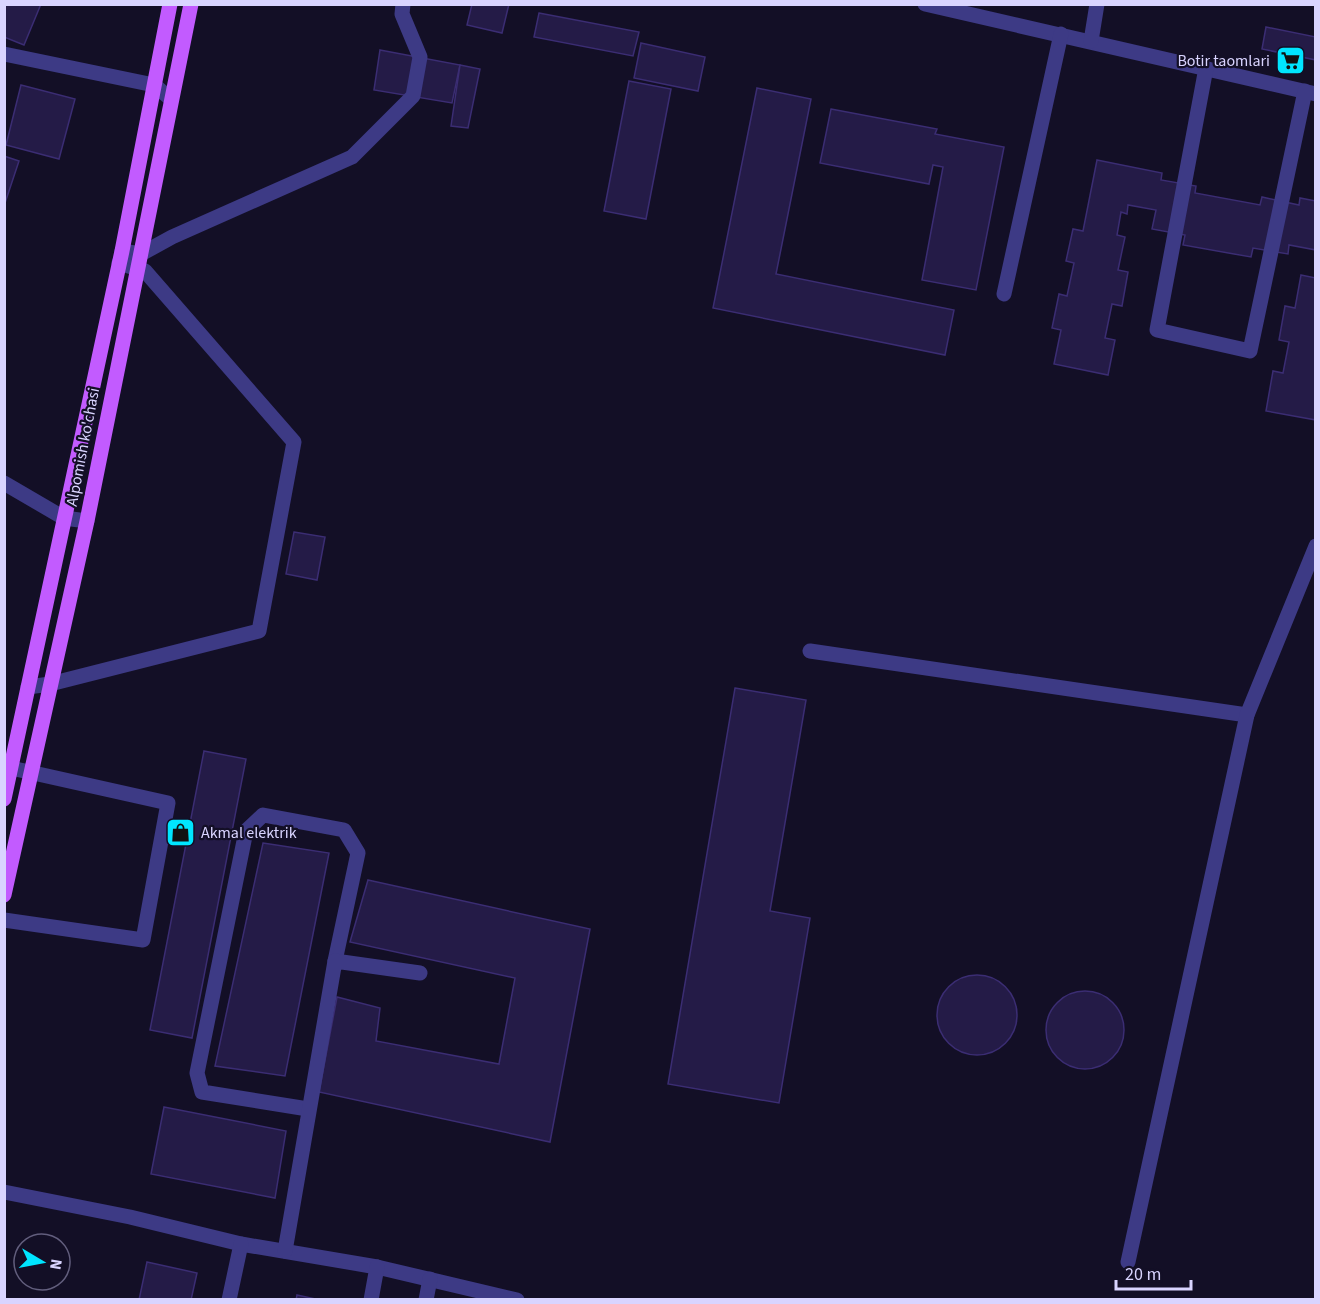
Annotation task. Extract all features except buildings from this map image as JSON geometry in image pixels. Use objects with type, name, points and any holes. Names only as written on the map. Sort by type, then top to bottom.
[{"type":"main road","points":[[4,799],[121,257],[170,4]]},
{"type":"main road","name":"Alpomish ko'chasi","points":[[4,895],[87,521],[191,4]]},
{"type":"street","points":[[121,257],[139,260],[172,237],[352,157],[413,96],[420,57],[402,14],[403,4]]},
{"type":"street","points":[[925,4],[984,11],[1061,34],[1206,68],[1310,93],[1250,351],[1157,330],[1206,68]]},
{"type":"street","points":[[1091,41],[1097,4]]},
{"type":"street","points":[[1004,294],[1061,34]]},
{"type":"street","points":[[4,54],[154,85],[171,99]]},
{"type":"street","points":[[28,687],[50,684],[259,631],[294,442],[145,271],[139,260]]},
{"type":"street","points":[[4,483],[64,518],[87,521]]},
{"type":"street","points":[[1128,1262],[1247,715],[1316,546]]},
{"type":"street","points":[[810,651],[1247,715]]},
{"type":"street","points":[[4,920],[143,940],[168,803],[11,768]]},
{"type":"street","points":[[285,1251],[335,961],[358,853],[344,830],[263,815],[246,831],[197,1073],[202,1092],[308,1109]]},
{"type":"street","points":[[335,961],[420,974]]},
{"type":"street","points":[[4,1192],[130,1217],[241,1244],[377,1267],[517,1299]]},
{"type":"street","points":[[229,1299],[241,1244]]},
{"type":"street","points":[[371,1299],[377,1267]]},
{"type":"street","points":[[426,1299],[430,1279]]},
{"type":"place","name":"Botir taomlari","points":[[1291,61]]},
{"type":"place","name":"Akmal elektrik","points":[[180,833]]}]
